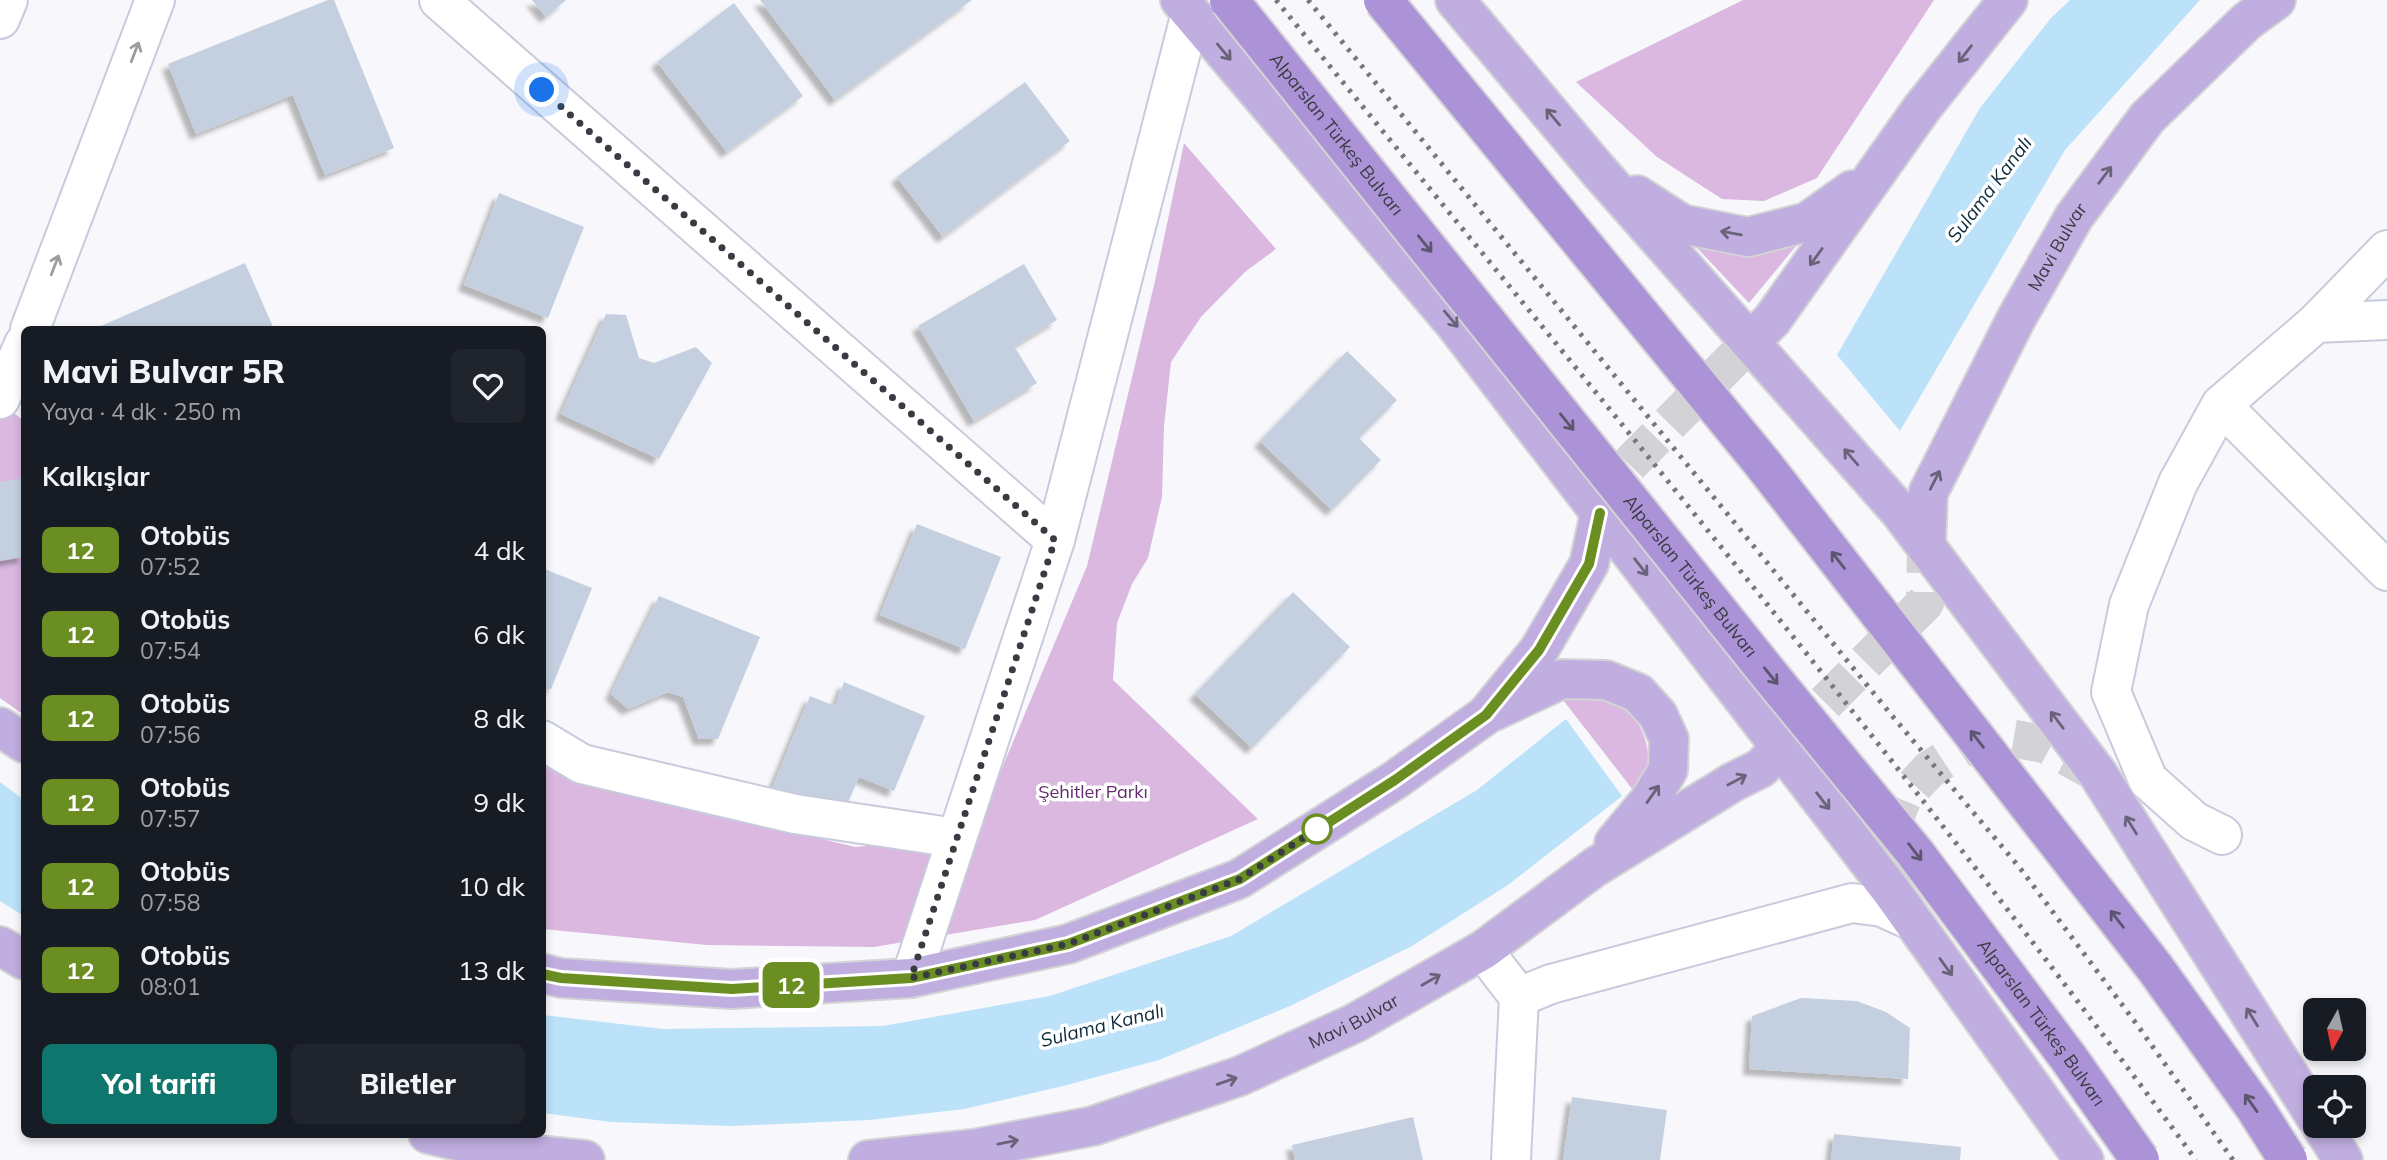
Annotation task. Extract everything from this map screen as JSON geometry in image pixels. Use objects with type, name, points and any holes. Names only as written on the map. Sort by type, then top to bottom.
[{"type":"highway","name":"Alparslan Türkeş Bulvarı","points":[[1229,0],[1916,854],[2070,1060],[2140,1160]]},
{"type":"highway","points":[[1383,0],[1763,464],[2155,968],[2255,1108],[2288,1160]]},
{"type":"main road","points":[[1455,0],[1597,169],[1900,512],[2098,775],[2303,1097]]},
{"type":"main road","points":[[1750,342],[1772,320],[1922,108],[2008,0]]},
{"type":"main road","name":"Mavi Bulvar","points":[[1926,547],[1928,493],[2015,319],[2074,217],[2147,118],[2247,21],[2276,0]]},
{"type":"main road","name":"Alparslan Türkeş Bulvarı","points":[[1186,7],[1454,323],[1913,921],[2084,1160]]},
{"type":"main road","points":[[1597,169],[1682,224],[1748,237],[1807,222],[1878,170]]},
{"type":"main road","points":[[1486,715],[1539,650],[1589,564],[1600,513]]},
{"type":"main road","points":[[546,975],[732,989],[911,978],[1068,944],[1240,879],[1395,780],[1486,715],[1562,679],[1606,680],[1638,693],[1658,715],[1669,739],[1667,773],[1649,801],[1595,867]]},
{"type":"main road","points":[[0,727],[21,741]]},
{"type":"main road","name":"Mavi Bulvar","points":[[868,1160],[973,1149],[1093,1126],[1240,1076],[1355,1023],[1483,950],[1595,867],[1733,782],[1761,768],[1781,747]]},
{"type":"main road","points":[[0,946],[21,958]]},
{"type":"main road","points":[[445,1138],[500,1151],[585,1160]]},
{"type":"main road","points":[[2329,1138],[2343,1160]]},
{"type":"street","points":[[31,326],[155,0]]},
{"type":"street","points":[[439,0],[1055,540]]},
{"type":"street","points":[[911,978],[1055,540],[1186,7]]},
{"type":"street","points":[[2222,835],[2194,821],[2148,780],[2111,692],[2129,605],[2178,483],[2221,405],[2316,323],[2387,250]]},
{"type":"street","points":[[2316,323],[2387,320]]},
{"type":"street","points":[[0,399],[16,362]]},
{"type":"street","points":[[2221,405],[2387,571]]},
{"type":"street","points":[[546,742],[582,764],[768,808],[956,838]]},
{"type":"street","points":[[1519,996],[1551,984],[1852,904],[1882,907],[1913,921]]},
{"type":"street","points":[[1483,950],[1519,996],[1511,1160]]},
{"type":"green space","points":[[1743,0],[1934,0],[1817,178],[1764,201],[1722,199],[1657,157],[1576,82]]},
{"type":"green space","name":"Şehitler Parkı","points":[[1184,143],[1276,249],[1245,272],[1201,317],[1171,362],[1164,426],[1162,497],[1148,558],[1132,584],[1117,623],[1113,680],[1258,819],[1035,920],[874,947],[707,945],[546,929],[546,767],[565,777],[855,847],[973,837],[1087,566],[1155,281]]},
{"type":"green space","points":[[1685,235],[1738,251],[1796,246],[1749,303]]},
{"type":"green space","points":[[0,402],[21,419],[21,713],[0,698]]},
{"type":"green space","points":[[1599,698],[1615,702],[1627,710],[1638,723],[1648,758],[1646,770],[1633,790],[1563,700]]},
{"type":"water","name":"Sulama Kanalı","points":[[2070,0],[2200,0],[2065,150],[1900,431],[1837,355],[1980,108],[2051,18]]},
{"type":"water","name":"Sulama Kanalı","points":[[1566,719],[1622,796],[1508,885],[1412,946],[1290,1006],[1159,1060],[964,1109],[869,1120],[732,1126],[611,1122],[546,1113],[546,1015],[663,1029],[883,1026],[1050,996],[1231,936],[1477,790]]},
{"type":"water","points":[[0,782],[21,798],[21,914],[0,901]]},
{"type":"building","points":[[328,0],[334,0],[394,148],[325,175],[293,95],[196,134],[168,64]]},
{"type":"building","points":[[532,0],[566,0],[546,17]]},
{"type":"building","points":[[760,0],[972,0],[835,100]]},
{"type":"building","points":[[734,3],[803,96],[727,152],[657,62]]},
{"type":"building","points":[[1025,82],[1070,141],[943,237],[897,177]]},
{"type":"building","points":[[499,193],[584,227],[548,318],[464,285]]},
{"type":"building","points":[[245,263],[273,326],[101,326]]},
{"type":"building","points":[[1024,264],[1057,320],[1014,346],[1037,383],[974,421],[918,326]]},
{"type":"building","points":[[606,314],[626,315],[639,358],[654,363],[696,347],[712,363],[659,459],[561,414]]},
{"type":"building","points":[[1347,351],[1397,400],[1359,438],[1381,460],[1332,510],[1260,441]]},
{"type":"building","points":[[21,478],[21,558],[0,561],[0,482]]},
{"type":"building","points":[[917,524],[1001,557],[965,649],[880,615]]},
{"type":"building","points":[[546,570],[592,588],[551,689],[546,689]]},
{"type":"building","points":[[1293,592],[1350,647],[1252,748],[1195,694]]},
{"type":"building","points":[[659,596],[760,637],[718,739],[699,739],[683,697],[668,692],[628,709],[611,694]]},
{"type":"building","points":[[844,682],[925,716],[894,791],[859,777],[841,819],[771,791],[810,696],[835,706]]},
{"type":"building","points":[[1801,998],[1857,1001],[1886,1012],[1910,1028],[1908,1079],[1749,1069],[1752,1016]]},
{"type":"building","points":[[1572,1097],[1667,1110],[1660,1160],[1563,1160]]},
{"type":"building","points":[[1413,1117],[1423,1160],[1295,1160],[1292,1145]]},
{"type":"building","points":[[1834,1134],[1961,1147],[1960,1160],[1831,1160]]},
{"type":"tunnel","points":[[1600,511],[1606,488],[1750,342]]},
{"type":"tunnel","points":[[1785,743],[1925,603],[1926,547]]},
{"type":"tunnel","points":[[1892,892],[1889,832],[1903,798],[1929,770],[1964,747],[2003,737],[2044,744],[2098,774]]},
{"type":"railway","points":[[1276,0],[1859,719],[2196,1160]]},
{"type":"railway","points":[[1308,0],[1889,712],[2020,868],[2138,1026],[2233,1160]]},
{"type":"bus line","name":"12","points":[[546,975],[732,989],[911,978],[1068,944],[1240,879],[1395,780],[1486,715],[1539,650],[1589,564],[1600,513]]},
{"type":"route","points":[[542,90],[1055,540],[911,978],[1068,944],[1240,879],[1317,829]]}]
